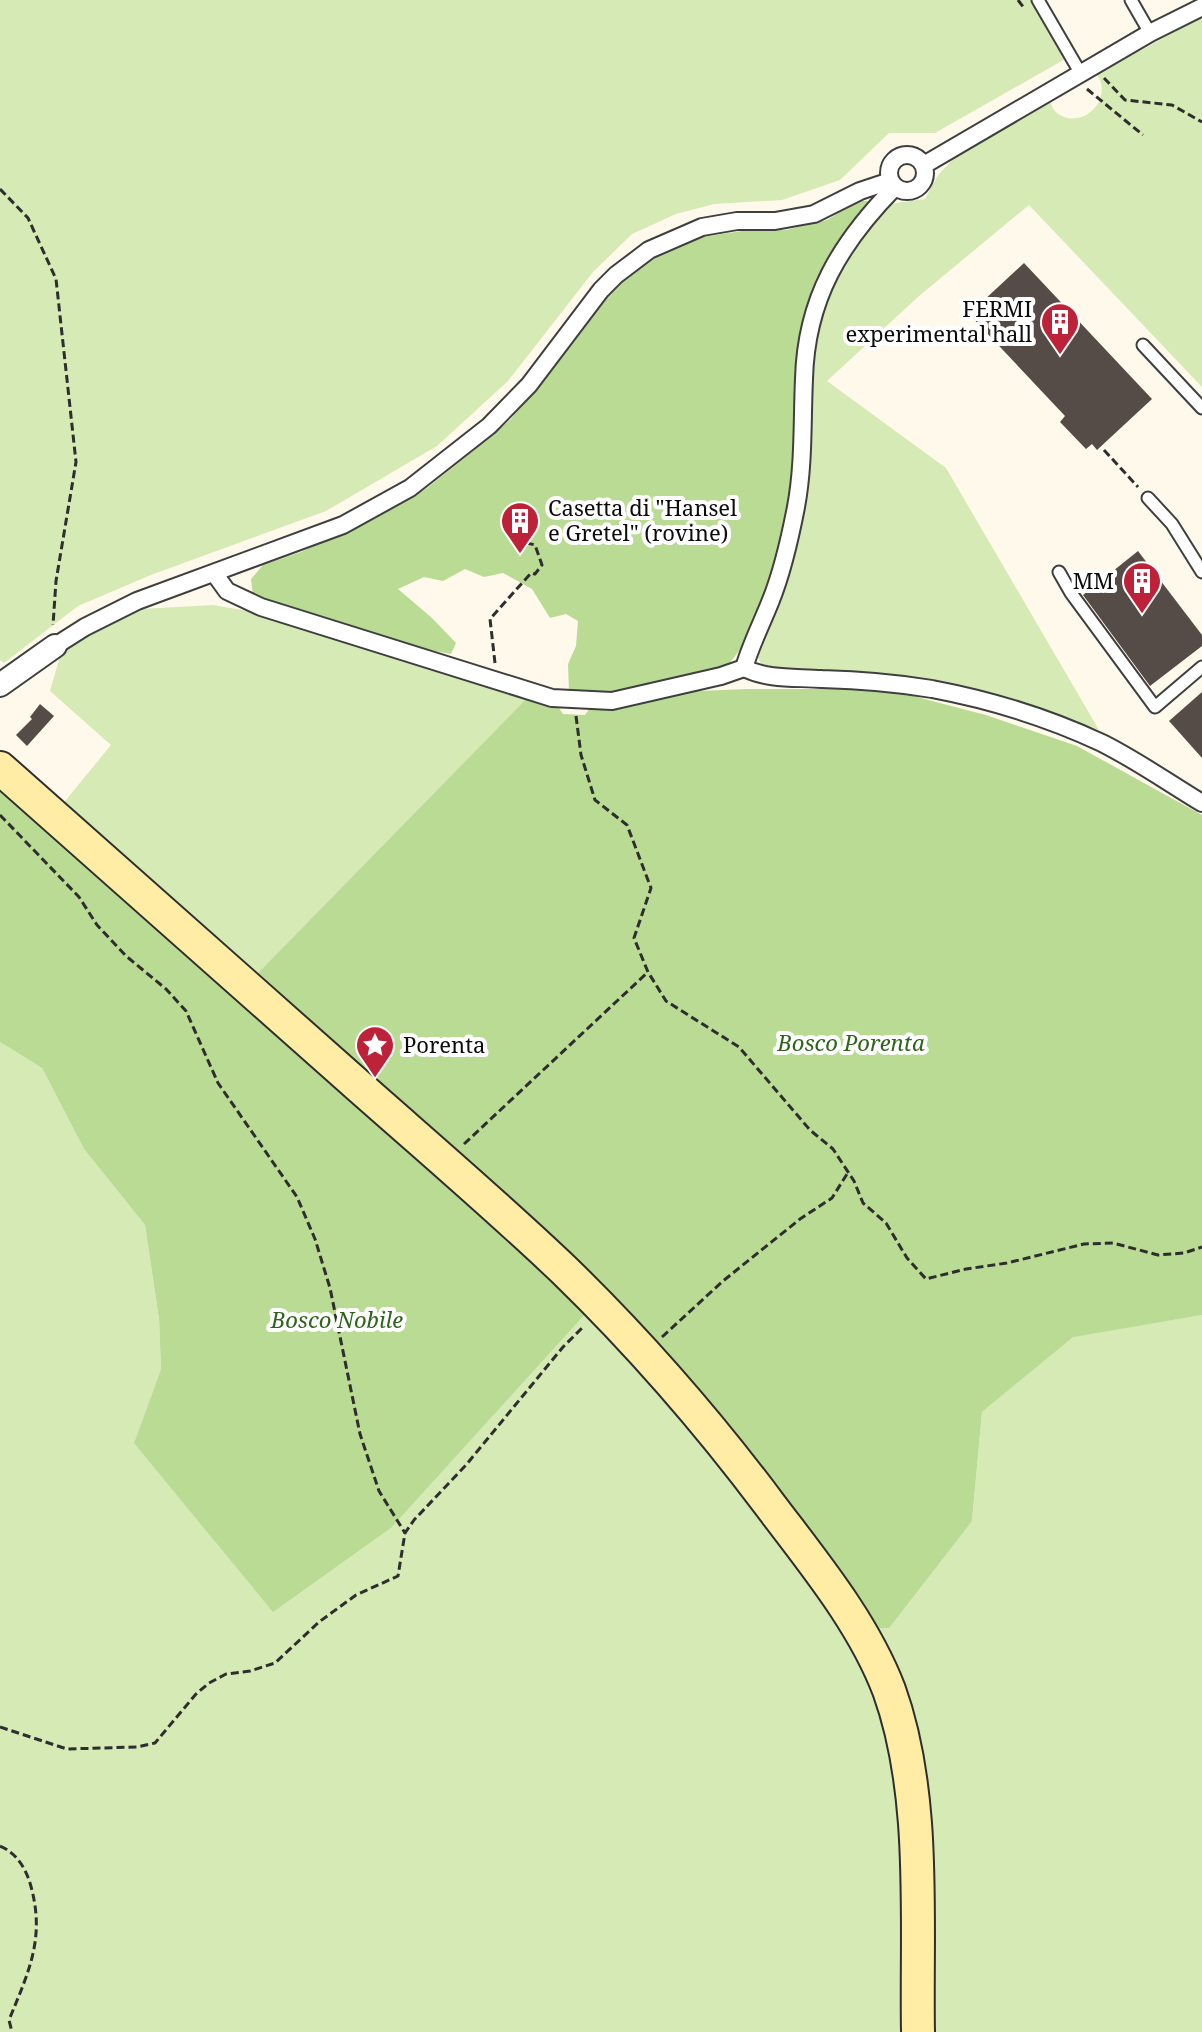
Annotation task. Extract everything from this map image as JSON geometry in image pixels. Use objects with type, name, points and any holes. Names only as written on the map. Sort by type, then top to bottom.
[{"type":"main road","points":[[0,768],[533,1241],[602,1308],[645,1353],[733,1457],[828,1582],[867,1643],[888,1688],[906,1746],[913,1790],[918,2032]]},
{"type":"street","points":[[924,165],[1150,33],[1202,7]]},
{"type":"street","points":[[0,685],[55,646],[137,601],[343,525],[410,488],[489,426],[529,385],[601,290],[649,250],[702,227],[737,221],[775,221],[814,214],[860,191],[892,184],[908,192],[921,186],[925,180],[924,165],[913,156],[899,157],[889,168],[892,184],[841,251],[825,281],[814,312],[807,345],[803,447],[790,538],[771,601],[744,668]]},
{"type":"street","points":[[214,573],[227,591],[242,600],[552,698],[612,701],[652,694],[744,668],[758,675],[774,677],[932,689],[1043,720],[1104,745],[1202,803]]},
{"type":"lane","points":[[1038,0],[1083,73]]},
{"type":"lane","points":[[1131,0],[1150,33]]},
{"type":"lane","points":[[1143,345],[1202,408]]},
{"type":"lane","points":[[1148,498],[1172,524],[1202,572]]},
{"type":"lane","points":[[1059,572],[1155,707],[1202,667]]},
{"type":"path","points":[[1083,73],[1125,100],[1172,105],[1202,122]]},
{"type":"path","points":[[1083,73],[1143,135]]},
{"type":"path","points":[[0,189],[28,218],[56,279],[76,462],[56,581],[55,646]]},
{"type":"path","points":[[1104,450],[1148,498]]},
{"type":"path","points":[[493,678],[496,670],[490,619],[523,581],[542,565],[535,545],[519,541]]},
{"type":"path","points":[[574,700],[581,755],[595,800],[627,825],[651,888],[634,938],[648,972],[666,1001],[739,1047],[810,1130],[833,1149],[863,1203],[886,1223],[907,1258],[926,1279],[1084,1244],[1113,1243],[1158,1255],[1184,1253],[1202,1247]]},
{"type":"path","points":[[0,815],[79,897],[97,925],[126,956],[166,989],[186,1011],[218,1083],[297,1197],[315,1239],[330,1288],[360,1434],[379,1491],[405,1533]]},
{"type":"path","points":[[444,1162],[648,972]]},
{"type":"path","points":[[645,1353],[695,1304],[800,1219],[832,1198],[847,1173]]},
{"type":"path","points":[[0,1727],[67,1749],[137,1747],[155,1743],[209,1683],[226,1674],[275,1663],[319,1622],[356,1595],[398,1576],[405,1533],[466,1465],[563,1347],[602,1308]]},
{"type":"path","points":[[0,1846],[25,1867],[37,1908],[36,1945],[9,2020],[12,2032]]},
{"type":"green space","points":[[0,0],[1032,0],[1067,58],[935,133],[889,133],[840,180],[782,200],[714,204],[676,214],[632,234],[593,272],[508,381],[437,446],[326,511],[151,575],[78,606],[4,663],[0,660]]},
{"type":"green space","points":[[1202,17],[1202,387],[1029,205],[919,296],[827,381],[946,468],[1099,730],[1009,700],[939,683],[897,677],[801,673],[763,667],[757,649],[799,532],[805,502],[812,423],[810,371],[827,290],[873,219],[889,204],[925,199],[938,175],[958,154],[1050,102],[1056,112],[1066,118],[1085,116],[1098,103],[1101,94],[1097,74]]},
{"type":"green space","points":[[858,201],[872,201],[831,252],[815,282],[805,320],[788,518],[776,566],[755,622],[728,665],[714,673],[615,694],[569,692],[568,664],[576,646],[578,621],[566,614],[550,618],[532,589],[503,573],[484,577],[465,569],[443,581],[424,577],[398,589],[456,643],[451,654],[403,643],[253,595],[251,579],[263,565],[301,552],[377,517],[427,488],[510,420],[597,308],[625,278],[655,258],[677,245],[702,237],[742,231],[786,230],[827,220]]},
{"type":"green space","points":[[213,605],[254,612],[528,697],[254,977],[61,806],[111,745],[50,691],[61,653],[98,629],[141,609]]},
{"type":"green space","name":"Bosco Porenta","points":[[886,689],[986,715],[1077,746],[1202,815],[1202,1315],[1073,1337],[982,1412],[972,1521],[889,1628],[868,1628],[415,1115],[315,1025],[254,977],[528,697],[557,705],[563,714],[585,715],[589,709],[634,705],[698,691]]},
{"type":"green space","name":"Bosco Nobile","points":[[0,784],[80,862],[589,1310],[392,1527],[273,1612],[134,1443],[161,1369],[159,1319],[145,1225],[84,1149],[42,1068],[0,1042]]},
{"type":"green space","points":[[0,1042],[42,1068],[84,1149],[145,1225],[159,1319],[161,1369],[134,1443],[392,1527],[589,1310],[657,1383],[775,1532],[864,1662],[899,1773],[906,2032],[0,2032]]},
{"type":"green space","points":[[1202,1315],[1202,2032],[930,2032],[927,1817],[868,1628],[972,1521],[982,1412],[1073,1336]]},
{"type":"building","name":"FERMI experimental hall","points":[[1024,263],[1152,399],[1097,450],[1092,444],[1086,449],[1060,422],[1065,416],[969,314]]},
{"type":"building","name":"MM","points":[[1138,551],[1202,635],[1202,646],[1150,686],[1083,595]]},
{"type":"building","points":[[1202,692],[1202,758],[1169,721]]},
{"type":"building","points":[[40,704],[54,716],[27,746],[16,735],[32,719],[30,717]]},
{"type":"place","name":"FERMI experimental hall","points":[[1060,356]]},
{"type":"place","name":"Casetta di \"Hansel e Gretel\" (rovine)","points":[[520,555]]},
{"type":"place","name":"MM","points":[[1142,615]]},
{"type":"place","name":"Porenta","points":[[375,1079]]}]
